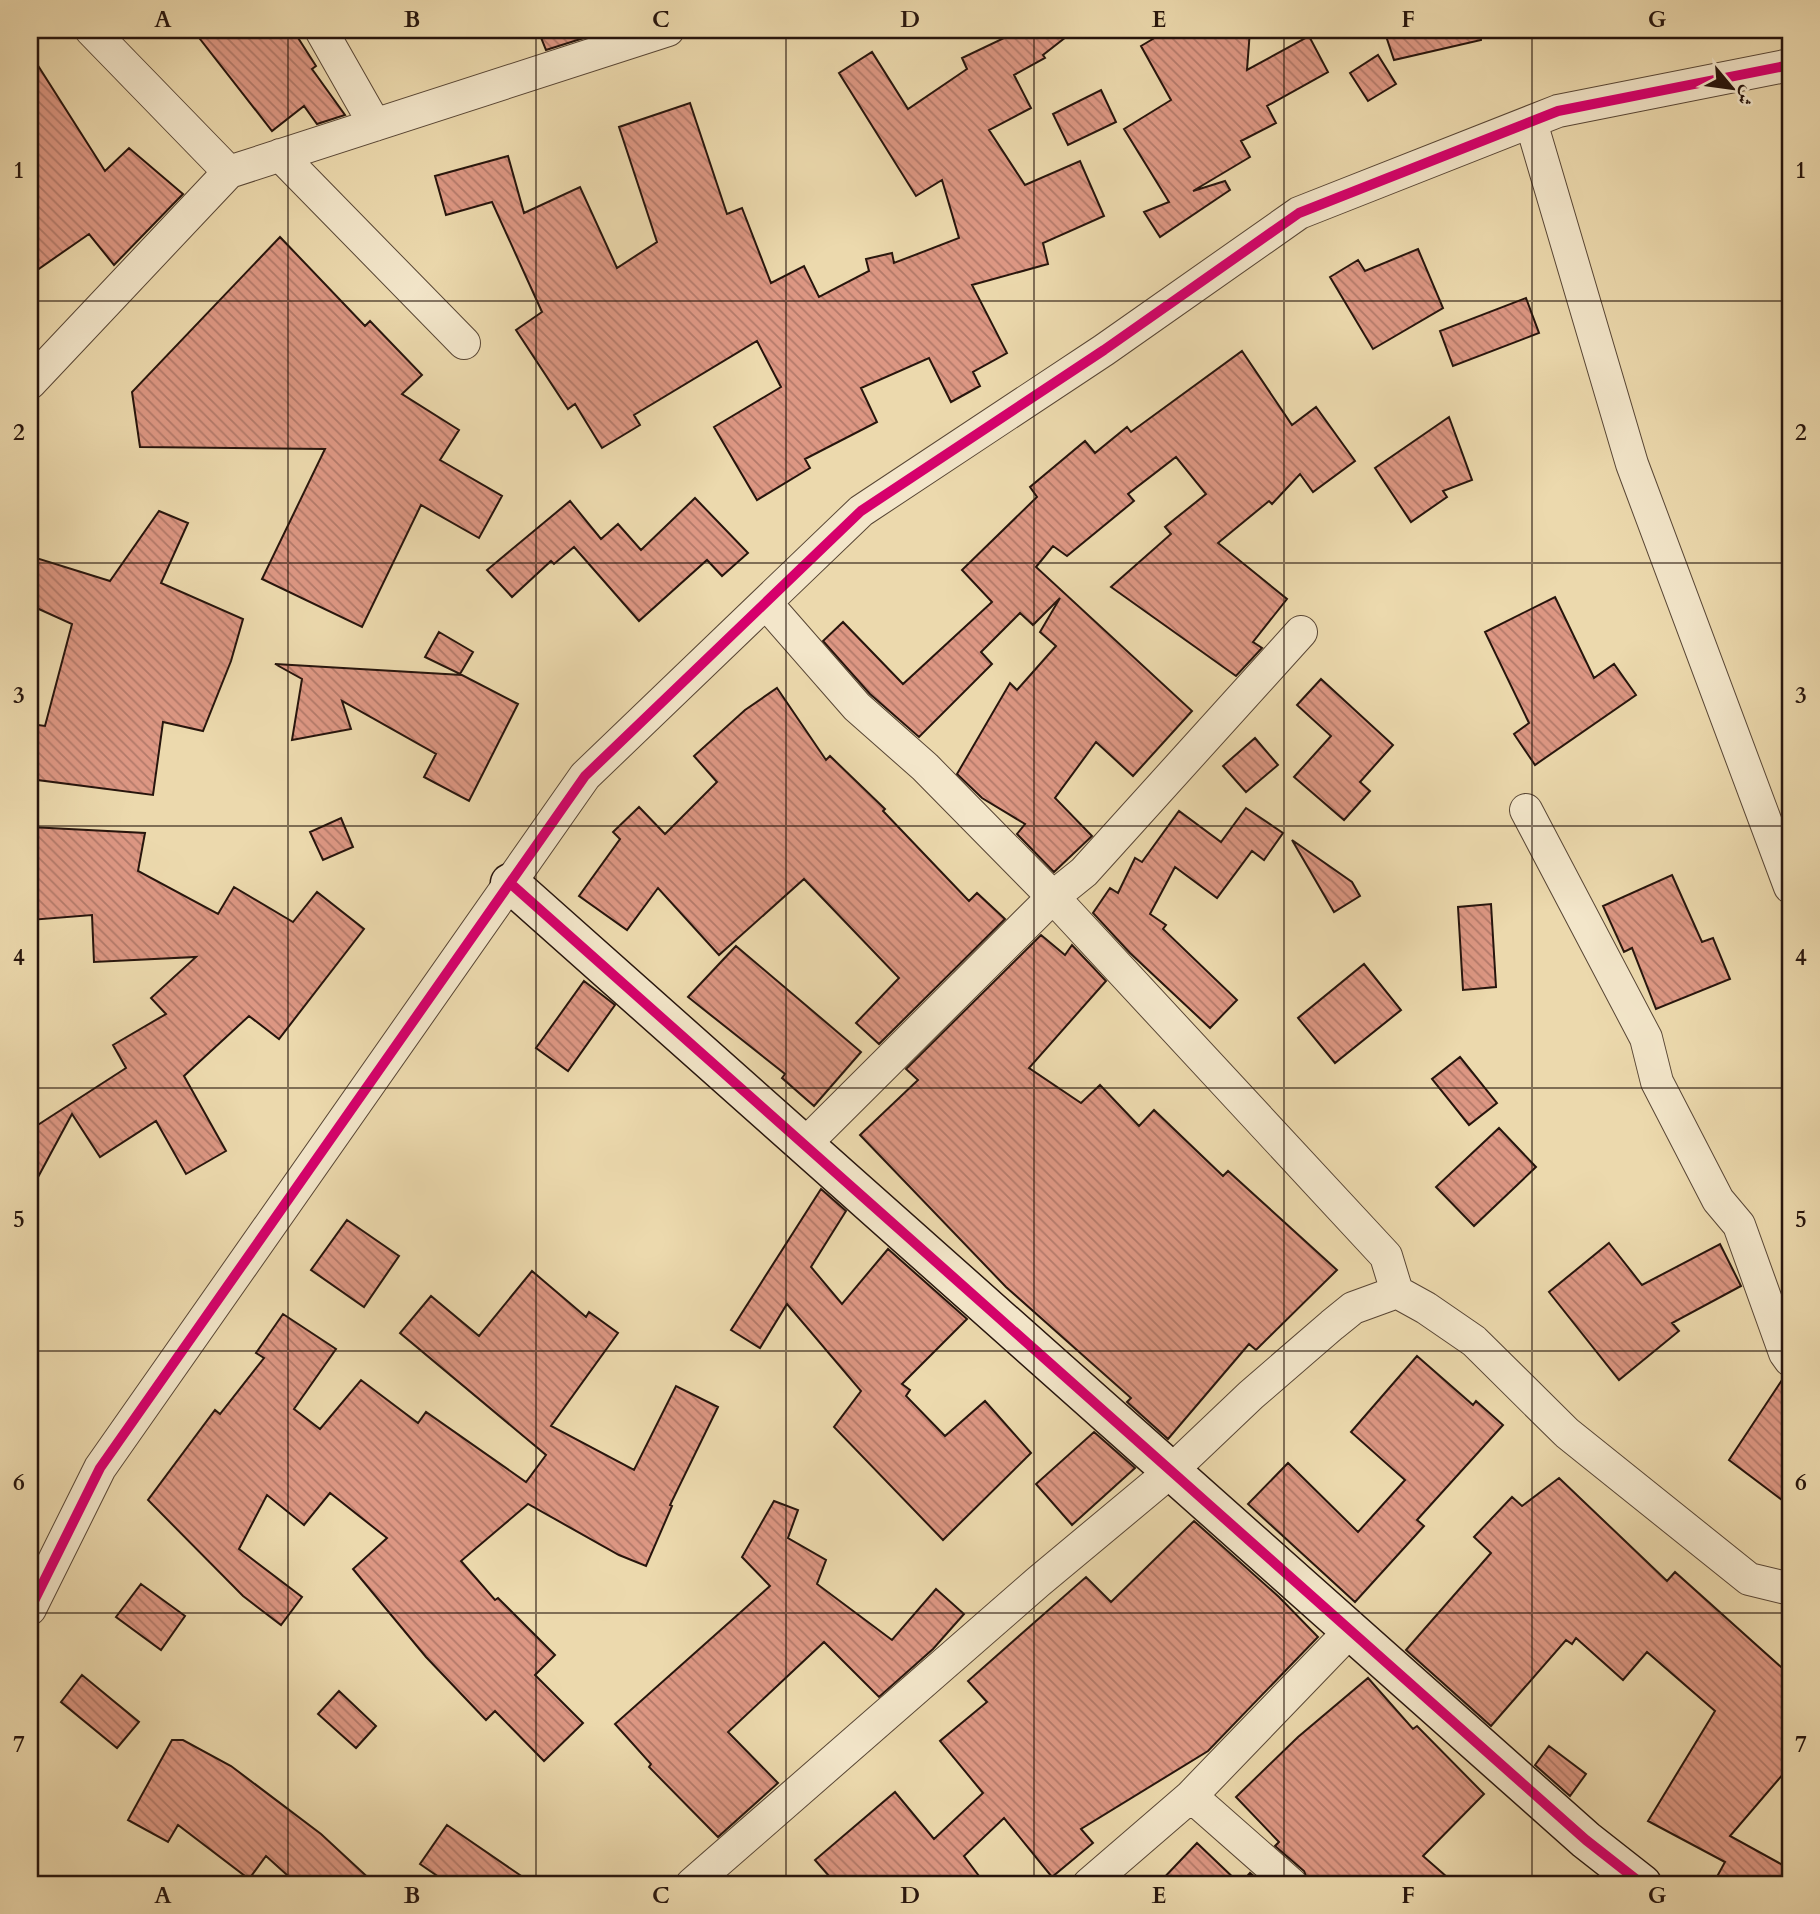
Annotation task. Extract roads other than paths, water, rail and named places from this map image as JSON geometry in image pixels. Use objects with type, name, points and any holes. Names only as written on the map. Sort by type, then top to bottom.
[{"type":"street","points":[[91,30],[229,172]]},
{"type":"street","points":[[321,30],[375,125]]},
{"type":"street","points":[[30,383],[229,172],[664,30]]},
{"type":"street","points":[[30,1609],[100,1468],[585,776],[861,511],[1104,350],[1300,213],[1558,111],[1790,65]]},
{"type":"street","points":[[1531,122],[1632,464],[1790,887]]},
{"type":"street","points":[[280,155],[464,343]]},
{"type":"street","points":[[766,603],[857,707],[925,767],[1053,897],[1386,1256],[1396,1293]]},
{"type":"street","points":[[804,1145],[1053,897],[1084,872],[1301,632]]},
{"type":"street","points":[[1526,810],[1646,1038],[1657,1082],[1718,1200],[1739,1225],[1785,1353],[1790,1360]]},
{"type":"street","points":[[510,883],[1586,1840],[1642,1884]]},
{"type":"street","points":[[692,1884],[1038,1582],[1170,1472],[1251,1395],[1353,1308],[1396,1293],[1426,1308],[1474,1341],[1567,1433],[1749,1579],[1790,1589]]},
{"type":"street","points":[[1089,1884],[1191,1796],[1350,1631]]},
{"type":"street","points":[[1191,1796],[1291,1884]]}]
